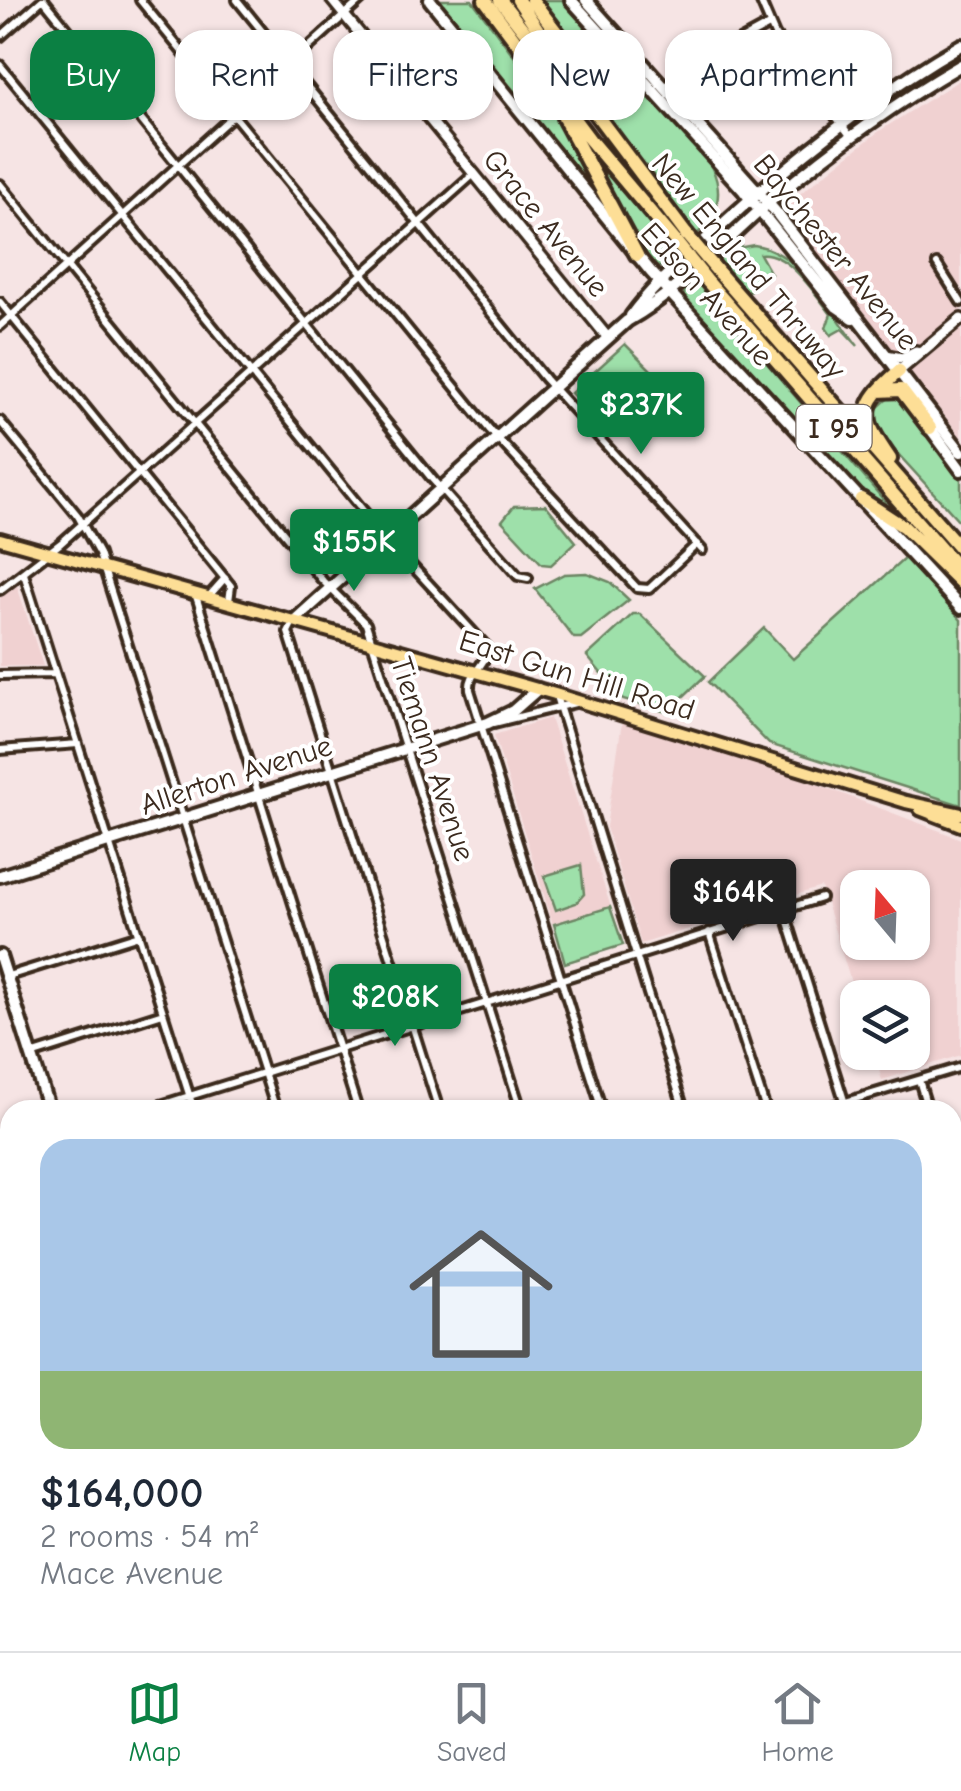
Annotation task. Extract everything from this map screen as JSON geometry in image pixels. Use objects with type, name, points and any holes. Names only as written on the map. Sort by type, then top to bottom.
[{"type":"highway","name":"New England Thruway","points":[[485,0],[513,38]]},
{"type":"highway","points":[[500,0],[612,138]]},
{"type":"highway","name":"New England Thruway","points":[[518,0],[681,238]]},
{"type":"highway","points":[[532,0],[552,30]]},
{"type":"highway","points":[[564,120],[637,254]]},
{"type":"highway","name":"New England Thruway","points":[[581,120],[961,572]]},
{"type":"highway","name":"New England Thruway","points":[[714,277],[961,549]]},
{"type":"highway","points":[[899,370],[875,391],[868,405],[869,430],[912,495]]},
{"type":"highway","points":[[875,391],[901,390],[930,428]]},
{"type":"highway","points":[[861,499],[904,527],[961,583]]},
{"type":"main road","name":"Edson Avenue","points":[[430,0],[660,282],[961,608]]},
{"type":"main road","name":"Baychester Avenue","points":[[572,0],[604,30]]},
{"type":"main road","name":"Baychester Avenue","points":[[586,0],[608,30]]},
{"type":"main road","points":[[627,321],[660,282],[754,196],[882,94],[961,45]]},
{"type":"main road","points":[[295,620],[627,321],[669,292],[764,207],[852,138],[961,65]]},
{"type":"main road","name":"Baychester Avenue","points":[[645,69],[754,196]]},
{"type":"main road","name":"Baychester Avenue","points":[[645,74],[764,207],[837,307],[862,325],[961,452]]},
{"type":"main road","points":[[930,428],[961,470]]},
{"type":"main road","name":"East Gun Hill Road","points":[[0,538],[372,641],[906,802],[961,814]]},
{"type":"main road","name":"Allerton Avenue","points":[[0,876],[484,724],[513,711],[538,689]]},
{"type":"main road","name":"East Gun Hill Road","points":[[906,802],[961,825]]},
{"type":"main road","points":[[0,956],[46,1100]]},
{"type":"street","points":[[0,37],[43,0],[442,489],[518,576],[528,578]]},
{"type":"street","points":[[140,0],[175,43]]},
{"type":"street","points":[[237,0],[261,30]]},
{"type":"street","name":"Grace Avenue","points":[[332,0],[608,338]]},
{"type":"street","points":[[313,44],[361,0]]},
{"type":"street","points":[[760,0],[770,25],[852,138]]},
{"type":"street","points":[[664,88],[684,72],[770,25]]},
{"type":"street","points":[[0,65],[386,539],[487,648],[470,690],[484,724],[599,1100]]},
{"type":"street","points":[[238,120],[498,438],[643,590],[699,547],[554,388],[313,94]]},
{"type":"street","points":[[0,326],[228,120]]},
{"type":"street","points":[[0,590],[24,574],[196,424],[474,174]]},
{"type":"street","name":"Tiemann Avenue","points":[[0,184],[331,588],[366,624],[518,1100]]},
{"type":"street","points":[[937,264],[961,302]]},
{"type":"street","points":[[0,302],[231,586],[229,602]]},
{"type":"street","points":[[899,370],[961,319]]},
{"type":"street","points":[[886,355],[902,358],[927,346]]},
{"type":"street","points":[[0,421],[83,523],[104,567],[273,1100]]},
{"type":"street","points":[[24,574],[190,1100]]},
{"type":"street","points":[[209,596],[224,578]]},
{"type":"street","points":[[196,592],[355,1100]]},
{"type":"street","points":[[295,620],[288,632],[436,1100]]},
{"type":"street","points":[[0,675],[56,674]]},
{"type":"street","points":[[556,694],[681,1100]]},
{"type":"street","name":"Allerton Avenue","points":[[484,724],[506,724],[580,701]]},
{"type":"street","points":[[0,750],[78,744]]},
{"type":"street","points":[[176,1100],[821,898]]},
{"type":"street","points":[[784,909],[844,1100]]},
{"type":"street","points":[[709,932],[763,1100]]},
{"type":"street","points":[[6,976],[139,935]]},
{"type":"street","points":[[31,1055],[163,1014]]},
{"type":"street","points":[[863,1100],[961,1067]]},
{"type":"street","points":[[919,1080],[925,1100]]},
{"type":"shaded area","points":[[961,79],[961,437],[782,208],[878,132]]},
{"type":"shaded area","points":[[17,586],[43,666],[0,666],[0,597]]},
{"type":"shaded area","points":[[550,718],[623,945],[565,963],[494,735]]},
{"type":"shaded area","points":[[622,722],[806,780],[961,839],[961,1055],[930,1065],[930,980],[850,980],[844,960],[930,960],[930,870],[840,870],[840,947],[821,887],[641,944],[606,827]]},
{"type":"shaded area","points":[[879,1070],[914,1070],[882,1080]]},
{"type":"green space","points":[[436,0],[472,0],[513,55],[513,95],[493,70],[493,30],[460,30]]},
{"type":"green space","points":[[538,0],[563,0],[587,30],[561,30]]},
{"type":"green space","points":[[645,91],[665,112],[665,120],[673,120],[692,139],[709,163],[718,187],[715,211],[696,235],[612,120],[645,120]]},
{"type":"green space","points":[[534,120],[561,120],[607,210]]},
{"type":"green space","points":[[594,159],[675,253],[661,267],[653,266]]},
{"type":"green space","points":[[754,245],[786,258],[800,270],[858,346],[842,329],[831,335],[826,328],[831,314],[800,275],[781,259],[760,254],[771,274],[748,293],[718,260],[732,249]]},
{"type":"green space","points":[[695,279],[894,512],[892,515],[863,495],[683,300],[685,288]]},
{"type":"green space","points":[[625,344],[652,371],[597,421],[571,393]]},
{"type":"green space","points":[[894,393],[961,478],[961,523],[878,432],[877,408]]},
{"type":"green space","points":[[546,505],[576,542],[551,565],[542,564],[502,521],[514,506]]},
{"type":"green space","points":[[905,558],[961,620],[961,805],[769,744],[708,682],[764,628],[793,659]]},
{"type":"green space","points":[[587,573],[610,582],[629,600],[581,638],[574,638],[535,589],[564,574]]},
{"type":"green space","points":[[633,614],[640,614],[705,676],[667,712],[623,700],[587,656]]},
{"type":"green space","points":[[581,865],[584,894],[576,903],[556,910],[544,876]]},
{"type":"green space","points":[[610,907],[623,945],[565,963],[554,924]]}]
